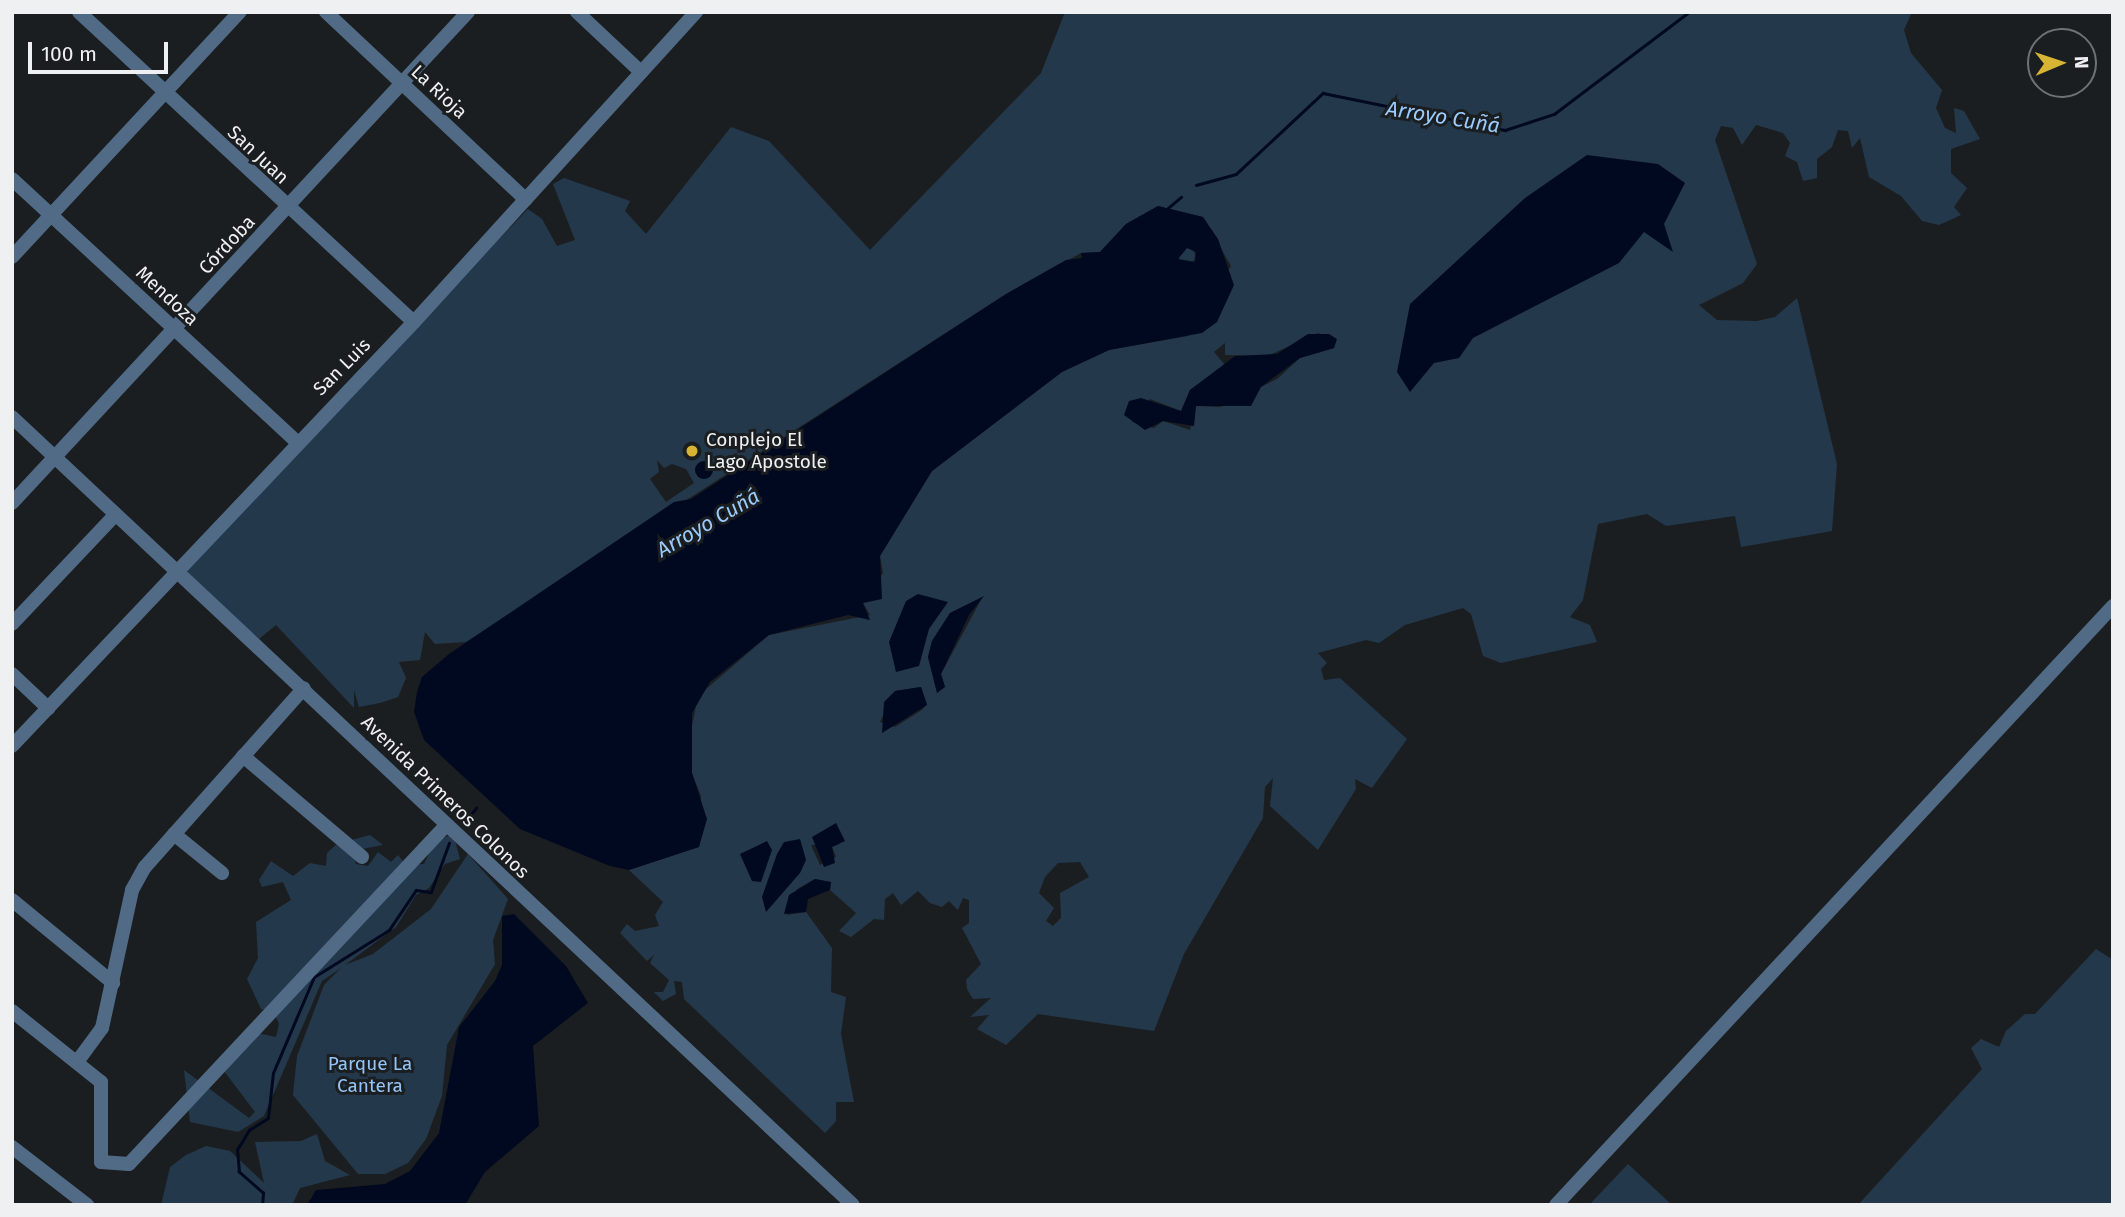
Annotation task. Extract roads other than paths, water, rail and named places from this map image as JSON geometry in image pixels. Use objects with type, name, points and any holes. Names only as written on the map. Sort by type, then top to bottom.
[{"type":"street","name":"San Juan","points":[[79,12],[414,323]]},
{"type":"street","points":[[12,257],[240,12]]},
{"type":"street","name":"La Rioja","points":[[326,12],[526,200]]},
{"type":"street","name":"Córdoba","points":[[12,503],[468,12]]},
{"type":"street","points":[[577,12],[640,72]]},
{"type":"street","name":"San Luis","points":[[12,746],[296,441],[414,323],[696,12]]},
{"type":"street","name":"Mendoza","points":[[12,179],[296,441]]},
{"type":"street","name":"Avenida Primeros Colonos","points":[[12,417],[304,688],[445,826],[853,1205]]},
{"type":"street","points":[[12,624],[115,515]]},
{"type":"street","points":[[1556,1205],[2113,606]]},
{"type":"street","points":[[12,674],[48,708]]},
{"type":"street","points":[[78,1062],[102,1028],[132,890],[174,834],[304,688]]},
{"type":"street","points":[[243,756],[362,857]]},
{"type":"street","points":[[12,1011],[101,1082],[101,1162],[129,1164],[445,826]]},
{"type":"street","points":[[174,834],[222,873]]},
{"type":"street","points":[[12,900],[113,983]]},
{"type":"street","points":[[12,1147],[87,1205]]},
{"type":"water","points":[[1587,155],[1658,164],[1685,183],[1664,224],[1673,252],[1644,232],[1619,263],[1473,338],[1459,358],[1434,363],[1410,392],[1397,372],[1410,304],[1525,198]]},
{"type":"water","points":[[1158,206],[1203,217],[1218,239],[1234,285],[1217,322],[1202,333],[1109,350],[1062,372],[932,471],[880,556],[882,599],[863,603],[870,620],[848,615],[769,635],[710,682],[692,713],[692,773],[707,819],[699,847],[629,870],[610,866],[520,829],[424,740],[414,712],[417,692],[422,677],[449,654],[674,502],[691,499],[1006,294],[1066,260],[1082,258],[1081,253],[1100,252],[1126,224]],"holes":[[[1187,248],[1196,252],[1195,262],[1178,259]]]},
{"type":"water","points":[[1308,334],[1329,334],[1337,339],[1334,348],[1300,358],[1261,387],[1251,406],[1196,406],[1194,426],[1163,421],[1145,430],[1124,415],[1129,401],[1141,398],[1181,411],[1190,390],[1235,356],[1277,354]]},
{"type":"water","points":[[704,461],[710,464],[713,470],[710,476],[704,479],[698,476],[695,470],[698,464]]},
{"type":"water","points":[[918,594],[948,602],[929,629],[919,666],[896,672],[889,642],[906,601]]},
{"type":"water","points":[[984,596],[969,615],[941,674],[945,687],[937,693],[928,657],[932,641],[950,613]]},
{"type":"water","points":[[921,687],[927,705],[882,733],[884,702],[895,691]]},
{"type":"water","points":[[836,823],[845,841],[832,847],[835,863],[824,867],[812,837]]},
{"type":"water","points":[[800,839],[806,860],[800,873],[766,912],[762,897],[777,854],[784,842]]},
{"type":"water","points":[[767,841],[772,850],[761,882],[752,881],[740,854]]},
{"type":"water","points":[[815,879],[831,882],[830,890],[808,899],[806,912],[784,914],[789,895]]},
{"type":"water","points":[[514,914],[566,966],[588,1003],[533,1046],[539,1126],[485,1172],[465,1205],[307,1205],[316,1190],[385,1184],[410,1171],[439,1133],[459,1027],[495,981],[502,965],[502,916]]},
{"type":"waterway","name":"Arroyo Cuñá","points":[[1196,185],[1236,174],[1323,93],[1505,130],[1554,114],[1689,12]]},
{"type":"waterway","name":"Arroyo Cuñá","points":[[1168,208],[1181,197]]},
{"type":"waterway","name":"Arroyo Cuñá","points":[[465,822],[476,808]]},
{"type":"waterway","name":"Arroyo Cuñá","points":[[262,1205],[263,1193],[239,1172],[237,1150],[249,1130],[268,1118],[273,1073],[314,977],[389,930],[416,890],[431,892],[449,843]]},
{"type":"place","name":"Conplejo El Lago Apostole","points":[[692,451]]},
{"type":"park label","name":"Parque La Cantera","points":[[370,1075]]}]
